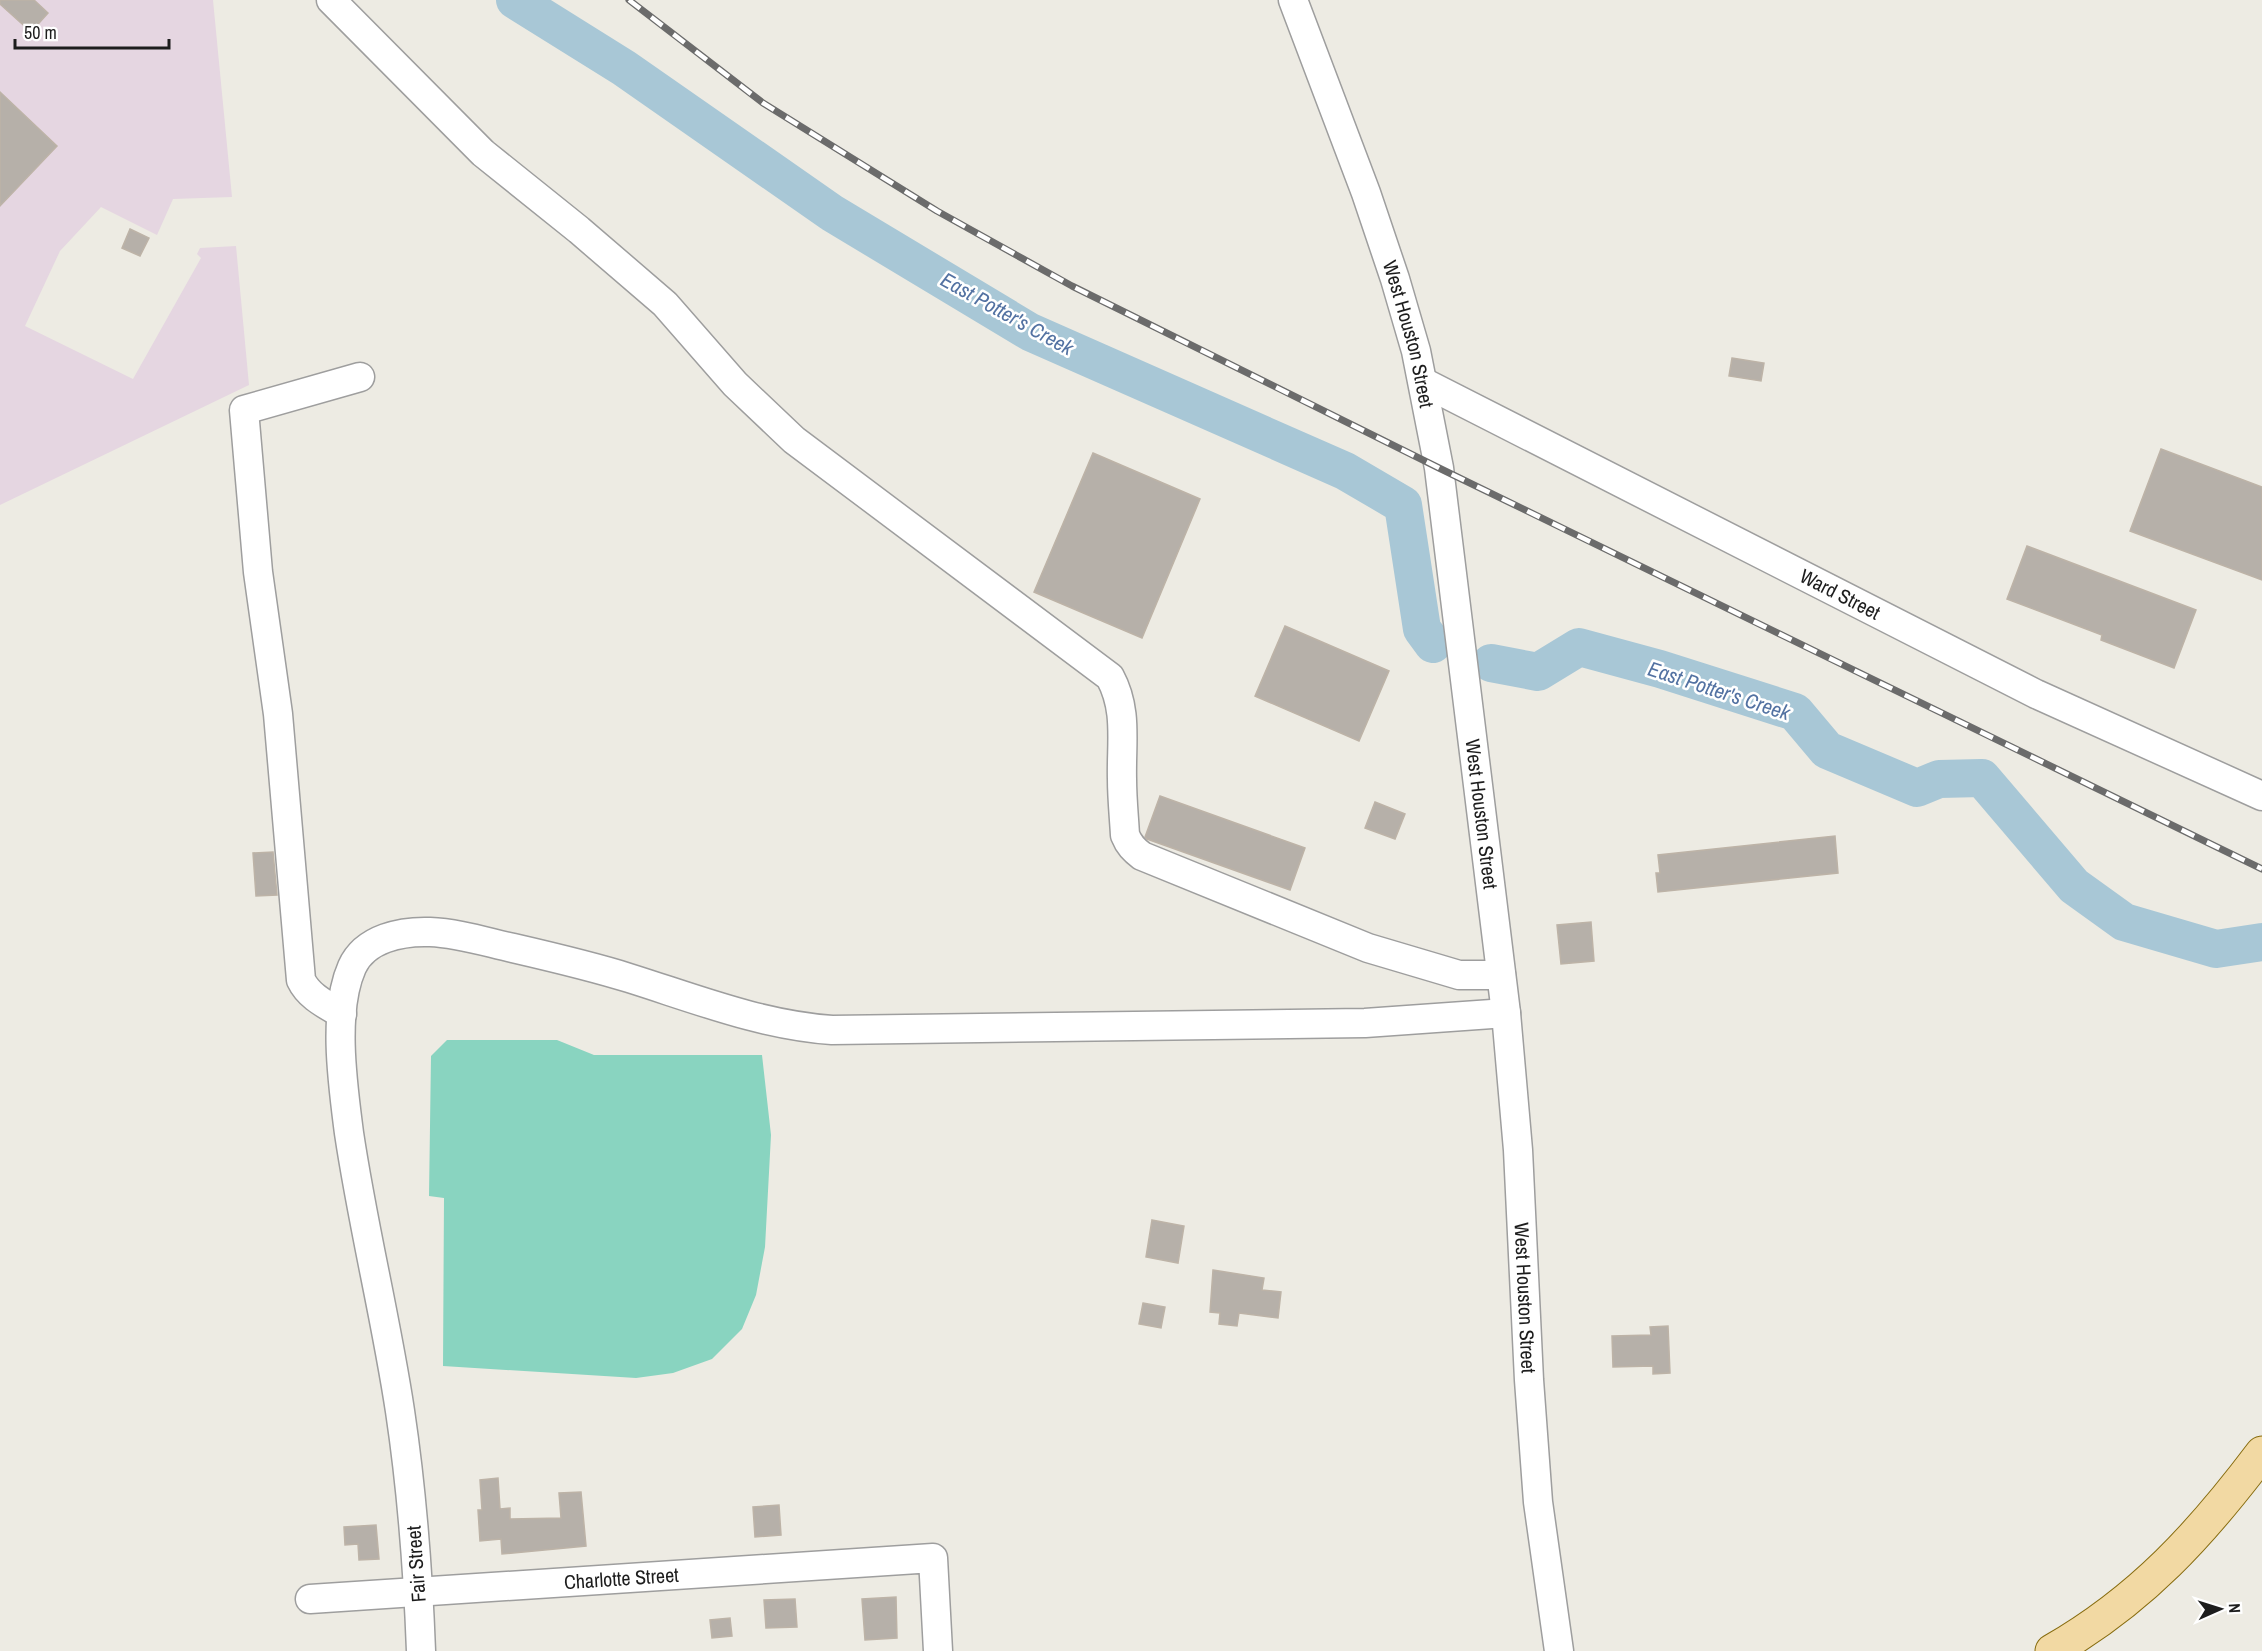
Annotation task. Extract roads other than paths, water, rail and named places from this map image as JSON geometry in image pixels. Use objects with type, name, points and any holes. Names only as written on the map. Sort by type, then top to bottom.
[{"type":"main road","points":[[2052,1651],[2128,1599],[2185,1548],[2234,1491],[2262,1453]]},
{"type":"street","points":[[331,0],[483,153],[579,230],[665,304],[735,384],[794,440],[1084,655],[1110,677],[1118,695],[1123,720],[1122,778],[1125,836],[1128,844],[1142,856],[1368,948],[1459,975],[1501,975]]},
{"type":"street","name":"West Houston Street","points":[[1293,0],[1366,193],[1395,279],[1423,382],[1439,468],[1506,1013],[1518,1150],[1529,1380],[1538,1502],[1559,1651]]},
{"type":"street","points":[[342,1014],[313,996],[304,988],[301,980],[278,714],[258,572],[244,410],[360,377]]},
{"type":"street","name":"Ward Street","points":[[1423,382],[2036,694],[2262,796]]},
{"type":"street","name":"Fair Street","points":[[421,1651],[419,1593],[409,1477],[400,1410],[359,1199],[341,1077],[342,1014],[346,986],[353,965],[363,953],[387,937],[406,932],[455,935],[592,967],[738,1014],[800,1028],[832,1030],[1365,1023],[1506,1013]]},
{"type":"street","name":"Charlotte Street","points":[[310,1599],[933,1558],[938,1651]]},
{"type":"waterway","name":"East Potter's Creek","points":[[515,0],[624,68],[832,213],[1030,332],[1345,471],[1403,505],[1422,629],[1433,644]]},
{"type":"waterway","name":"East Potter's Creek","points":[[1491,663],[1538,672],[1579,647],[1660,669],[1795,712],[1827,750],[1917,788],[1939,779],[1982,778],[2074,886],[2124,922],[2216,949],[2262,942]]},
{"type":"railway","points":[[629,0],[763,103],[937,211],[1072,286],[1439,468],[2262,869]]}]
